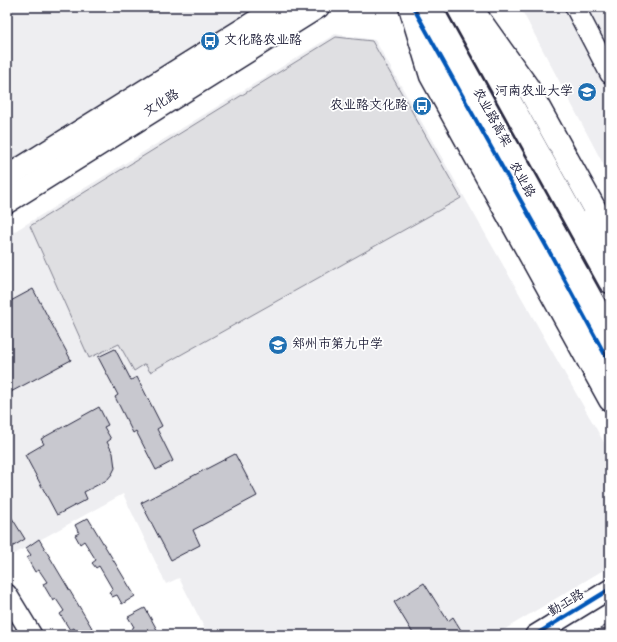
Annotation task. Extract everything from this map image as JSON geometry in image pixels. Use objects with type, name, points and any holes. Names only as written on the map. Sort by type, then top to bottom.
[{"type":"main road","name":"文化路","points":[[7,177],[279,7]]},
{"type":"main road","name":"文化路","points":[[7,202],[318,7]]},
{"type":"main road","points":[[412,7],[431,76],[610,400]]},
{"type":"main road","name":"农业路高架","points":[[430,7],[610,334]]},
{"type":"main road","points":[[469,10],[527,86],[610,236]]},
{"type":"main road","name":"农业路高架","points":[[469,10],[610,282]]},
{"type":"street","name":"农业路","points":[[412,7],[550,253],[610,364]]},
{"type":"street","points":[[575,7],[610,74]]},
{"type":"street","points":[[469,10],[610,259]]},
{"type":"street","name":"勤工路","points":[[535,635],[610,590]]},
{"type":"street","points":[[7,594],[32,635]]},
{"type":"shaded area","points":[[7,7],[259,7],[7,165]]},
{"type":"shaded area","name":"河南农业大学","points":[[520,7],[610,7],[610,177]]},
{"type":"shaded area","name":"郑州市第九中学","points":[[335,34],[375,40],[610,453],[610,566],[495,635],[208,635],[179,578],[166,584],[123,494],[7,558],[7,236]]},
{"type":"shaded area","points":[[336,37],[372,41],[461,198],[150,372],[145,364],[134,371],[119,344],[89,358],[30,226]]},
{"type":"building","points":[[33,289],[71,360],[7,394],[7,303]]},
{"type":"building","points":[[115,349],[131,380],[137,377],[162,426],[157,429],[173,461],[156,470],[136,431],[133,433],[115,397],[118,395],[98,357]]},
{"type":"building","points":[[99,407],[108,425],[104,427],[111,439],[107,442],[113,453],[115,468],[107,480],[84,492],[87,499],[57,515],[25,455],[44,444],[41,439]]},
{"type":"building","points":[[235,454],[257,496],[193,530],[200,545],[171,560],[141,503]]},
{"type":"building","points":[[7,510],[25,539],[7,550]]},
{"type":"building","points":[[88,518],[135,596],[122,604],[117,595],[112,597],[109,592],[113,590],[99,566],[96,568],[92,563],[96,560],[84,541],[80,544],[75,535],[79,533],[75,525]]},
{"type":"building","points":[[39,539],[92,628],[81,635],[78,635],[74,628],[70,630],[60,614],[64,611],[56,599],[53,601],[43,584],[47,582],[39,570],[35,572],[27,558],[31,555],[26,548]]},
{"type":"building","points":[[424,583],[448,621],[453,617],[464,635],[414,635],[394,602]]},
{"type":"building","points":[[145,608],[160,635],[134,635],[131,629],[134,627],[128,617]]},
{"type":"building","points":[[610,623],[610,635],[590,635]]},
{"type":"cycle path","points":[[413,7],[610,364]]},
{"type":"cycle path","points":[[535,635],[610,589]]},
{"type":"place","name":"文化路农业路","points":[[210,41]]},
{"type":"place","name":"河南农业大学","points":[[587,92]]},
{"type":"place","name":"农业路文化路","points":[[422,106]]},
{"type":"place","name":"郑州市第九中学","points":[[278,345]]}]
